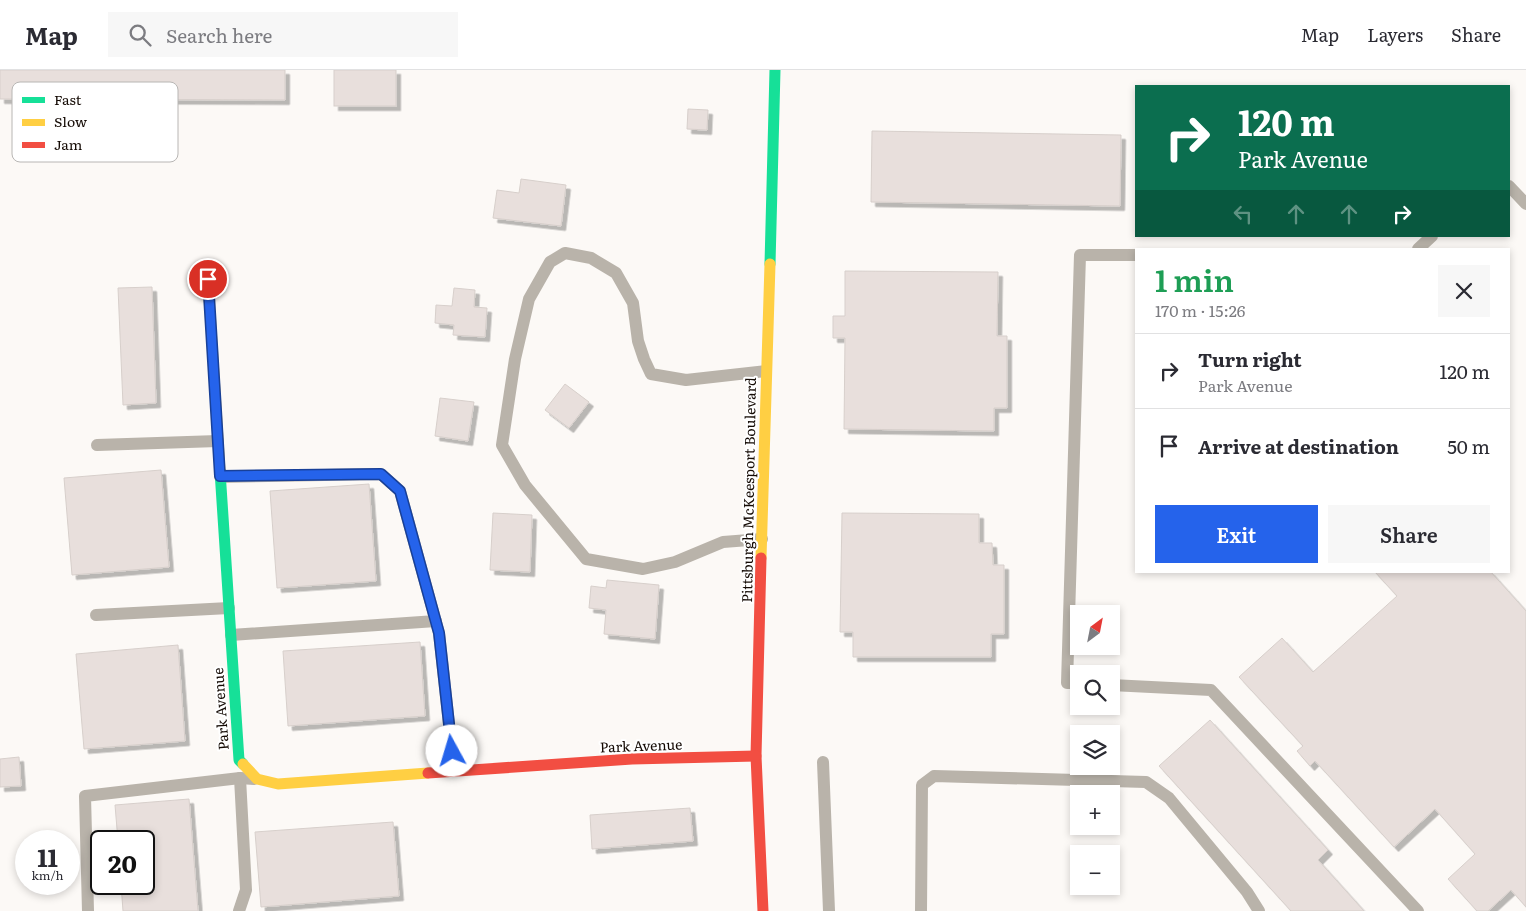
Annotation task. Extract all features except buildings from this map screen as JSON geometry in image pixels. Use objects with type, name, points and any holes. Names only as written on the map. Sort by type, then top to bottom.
[{"type":"street","name":"Pittsburgh McKeesport Boulevard","points":[[763,911],[756,756],[774,70]]},
{"type":"street","name":"Park Avenue","points":[[208,279],[238,760],[257,779],[278,784],[454,770],[632,759],[756,756]]},
{"type":"lane","points":[[1510,187],[1526,204]]},
{"type":"lane","points":[[1419,248],[1431,237]]},
{"type":"lane","points":[[762,539],[723,542],[675,562],[643,569],[586,559],[525,485],[502,445],[515,359],[529,299],[550,262],[565,253],[591,258],[616,273],[633,303],[638,341],[651,374],[686,380],[766,371]]},
{"type":"lane","points":[[1070,682],[1067,682],[1080,255],[1135,255]]},
{"type":"lane","points":[[97,445],[218,441]]},
{"type":"lane","points":[[220,476],[381,474],[400,491],[439,633],[454,770]]},
{"type":"lane","points":[[96,615],[229,608]]},
{"type":"lane","points":[[231,635],[436,621]]},
{"type":"lane","points":[[1120,685],[1211,690],[1418,911]]},
{"type":"lane","points":[[823,762],[829,911]]},
{"type":"lane","points":[[921,911],[922,785],[934,776],[1146,782],[1169,798],[1246,892],[1259,911]]},
{"type":"lane","points":[[88,911],[85,796],[240,778],[257,779]]},
{"type":"lane","points":[[239,911],[246,890],[240,778]]},
{"type":"traffic: fast","points":[[770,264],[775,70]]},
{"type":"traffic: fast","points":[[220,471],[239,760],[243,764]]},
{"type":"traffic: slow","points":[[761,558],[770,264]]},
{"type":"traffic: slow","points":[[208,279],[220,471]]},
{"type":"traffic: slow","points":[[243,764],[257,779],[278,784],[428,773]]},
{"type":"traffic: jam","points":[[761,558],[756,756],[763,911]]},
{"type":"traffic: jam","points":[[428,773],[632,759],[756,756]]},
{"type":"route","points":[[208,279],[220,476],[381,474],[400,491],[439,633],[452,751]]}]
